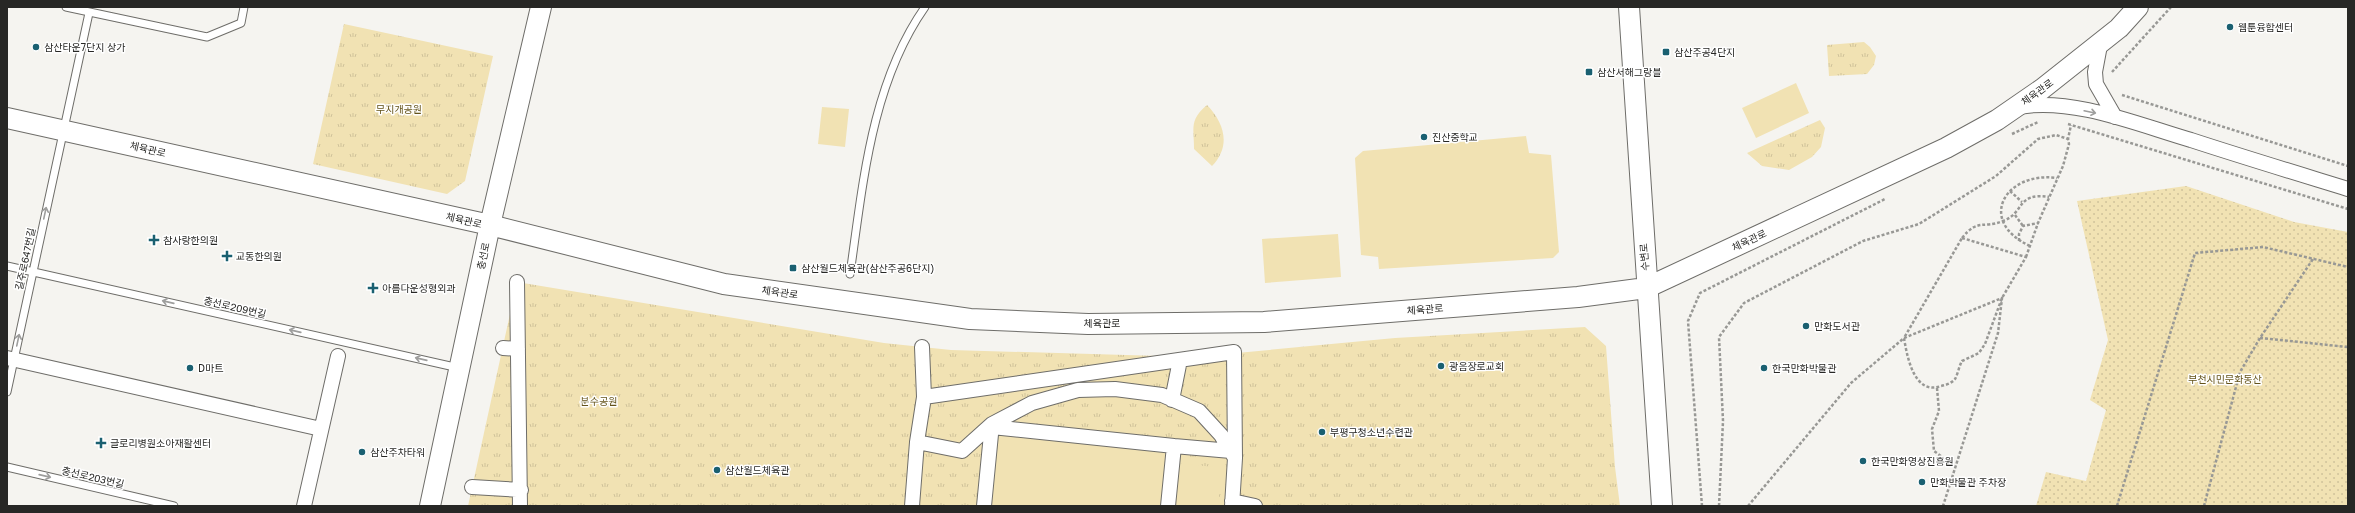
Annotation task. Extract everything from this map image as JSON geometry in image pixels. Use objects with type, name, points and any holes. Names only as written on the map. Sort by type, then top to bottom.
[{"type":"street","name":"충선로","points":[[430,506],[490,225],[541,7]]},
{"type":"street","name":"수변로","points":[[1629,7],[1646,288],[1662,506]]},
{"type":"street","name":"체육관로","points":[[7,118],[490,225],[724,284],[970,319],[1088,324],[1264,322],[1578,297],[1646,288],[1946,148],[2015,108],[2042,89],[2101,40],[2119,28],[2138,7]]},
{"type":"street","points":[[2101,40],[2095,72],[2096,84],[2115,117]]},
{"type":"street","points":[[2015,108],[2035,104],[2057,106],[2115,117],[2348,189]]},
{"type":"street","points":[[517,282],[520,506]]},
{"type":"street","points":[[912,506],[917,442],[924,397],[922,347]]},
{"type":"street","points":[[503,348],[518,349]]},
{"type":"street","points":[[924,397],[1234,352],[1232,504],[1255,506]]},
{"type":"street","points":[[304,506],[338,356]]},
{"type":"street","points":[[10,359],[321,429]]},
{"type":"street","points":[[1172,400],[1180,360]]},
{"type":"street","points":[[917,442],[962,452],[992,425],[1032,404],[1078,390],[1115,389],[1162,395],[1199,411],[1221,435],[1233,455]]},
{"type":"street","points":[[992,425],[1174,446],[1233,455]]},
{"type":"street","points":[[984,506],[992,425]]},
{"type":"street","points":[[1168,506],[1174,446]]},
{"type":"street","points":[[472,487],[520,490]]},
{"type":"lane","points":[[66,7],[207,37],[241,23],[244,7]]},
{"type":"lane","points":[[850,274],[866,165],[892,66],[912,25],[925,7]]},
{"type":"lane","name":"길주로647번길","points":[[7,392],[10,359],[32,272],[89,13]]},
{"type":"lane","name":"충선로209번길","points":[[7,266],[460,368]]},
{"type":"lane","name":"충선로203번길","points":[[7,467],[174,506]]},
{"type":"path","points":[[2109,74],[2171,7]]},
{"type":"path","points":[[2119,93],[2123,97],[2348,166]]},
{"type":"path","points":[[2011,135],[2041,120]]},
{"type":"path","points":[[2065,124],[2348,209]]},
{"type":"path","points":[[2049,197],[2040,196],[2022,202],[2015,215],[2003,222],[1978,225],[1970,228],[1962,238],[1904,338],[1910,366],[1916,377],[1929,387],[1937,388],[1955,379],[1962,361],[1979,353],[1984,344],[2002,298],[2026,257],[2038,223],[2049,197],[2057,178],[2069,144],[2068,139],[2071,125]]},
{"type":"path","points":[[1719,506],[1723,421],[1719,337],[1744,303],[1863,241],[1919,224],[1996,176],[2038,139],[2056,136],[2068,139]]},
{"type":"path","points":[[2030,246],[2020,241],[2006,229],[2003,222],[2002,203],[2010,191],[2024,181],[2035,178],[2057,178]]},
{"type":"path","points":[[2010,191],[2022,202]]},
{"type":"path","points":[[1702,506],[1688,321],[1700,293],[1890,196]]},
{"type":"path","points":[[2015,215],[2023,226]]},
{"type":"path","points":[[2023,226],[2038,223]]},
{"type":"path","points":[[2020,241],[2019,234],[2023,226]]},
{"type":"path","points":[[1962,238],[2026,257]]},
{"type":"path","points":[[2117,506],[2195,253],[2263,247],[2348,268]]},
{"type":"path","points":[[2204,506],[2240,372],[2260,338],[2313,259]]},
{"type":"path","points":[[1748,506],[1851,383],[1904,338],[2002,298]]},
{"type":"path","points":[[1943,506],[1998,333],[2002,298]]},
{"type":"path","points":[[2260,338],[2348,347]]},
{"type":"path","points":[[1937,388],[1939,411],[1932,429],[1934,451],[1946,460]]},
{"type":"green space","name":"무지개공원","points":[[344,24],[493,56],[465,181],[447,194],[313,164]]},
{"type":"green space","points":[[1864,42],[1870,47],[1876,56],[1874,65],[1867,74],[1829,76],[1827,45]]},
{"type":"green space","points":[[1796,83],[1809,113],[1756,138],[1742,108]]},
{"type":"green space","points":[[1207,105],[1222,127],[1224,143],[1222,151],[1212,166],[1194,149],[1193,130],[1195,120],[1201,110]]},
{"type":"green space","points":[[822,107],[849,109],[845,147],[818,144]]},
{"type":"green space","points":[[1820,120],[1825,128],[1821,147],[1812,157],[1789,170],[1762,166],[1747,153]]},
{"type":"green space","points":[[1526,136],[1529,153],[1551,155],[1559,252],[1553,258],[1379,269],[1378,257],[1361,255],[1355,158],[1363,151]]},
{"type":"green space","name":"부천시민문화동산","points":[[2186,186],[2294,222],[2348,232],[2348,506],[2036,506],[2046,472],[2086,481],[2106,410],[2090,400],[2108,340],[2077,201]]},
{"type":"green space","points":[[1338,234],[1341,277],[1265,283],[1262,239]]},
{"type":"green space","name":"분수공원","points":[[517,282],[884,343],[951,350],[1194,357],[1395,338],[1585,327],[1606,346],[1615,467],[1620,506],[468,506]]},
{"type":"green space","points":[[996,430],[1171,448],[1165,506],[988,506]]},
{"type":"green space","points":[[1179,463],[1222,468],[1218,506],[1174,506]]},
{"type":"place","name":"웹툰융합센터","points":[[2230,27]]},
{"type":"place","name":"삼산타운7단지 상가","points":[[36,47]]},
{"type":"place","name":"삼산주공4단지","points":[[1666,52]]},
{"type":"place","name":"삼산서해그랑블","points":[[1589,72]]},
{"type":"place","name":"진산중학교","points":[[1424,137]]},
{"type":"place","name":"참사랑한의원","points":[[154,240]]},
{"type":"place","name":"교동한의원","points":[[227,256]]},
{"type":"place","name":"삼산월드체육관(삼산주공6단지)","points":[[793,268]]},
{"type":"place","name":"아름다운성형외과","points":[[373,288]]},
{"type":"place","name":"만화도서관","points":[[1806,326]]},
{"type":"place","name":"광음장로교회","points":[[1441,366]]},
{"type":"place","name":"D마트","points":[[190,368]]},
{"type":"place","name":"한국만화박물관","points":[[1764,368]]},
{"type":"place","name":"부평구청소년수련관","points":[[1322,432]]},
{"type":"place","name":"글로리병원소아재활센터","points":[[101,443]]},
{"type":"place","name":"삼산주차타워","points":[[362,452]]},
{"type":"place","name":"한국만화영상진흥원","points":[[1863,461]]},
{"type":"place","name":"삼산월드체육관","points":[[717,470]]},
{"type":"place","name":"만화박물관 주차장","points":[[1922,482]]}]
